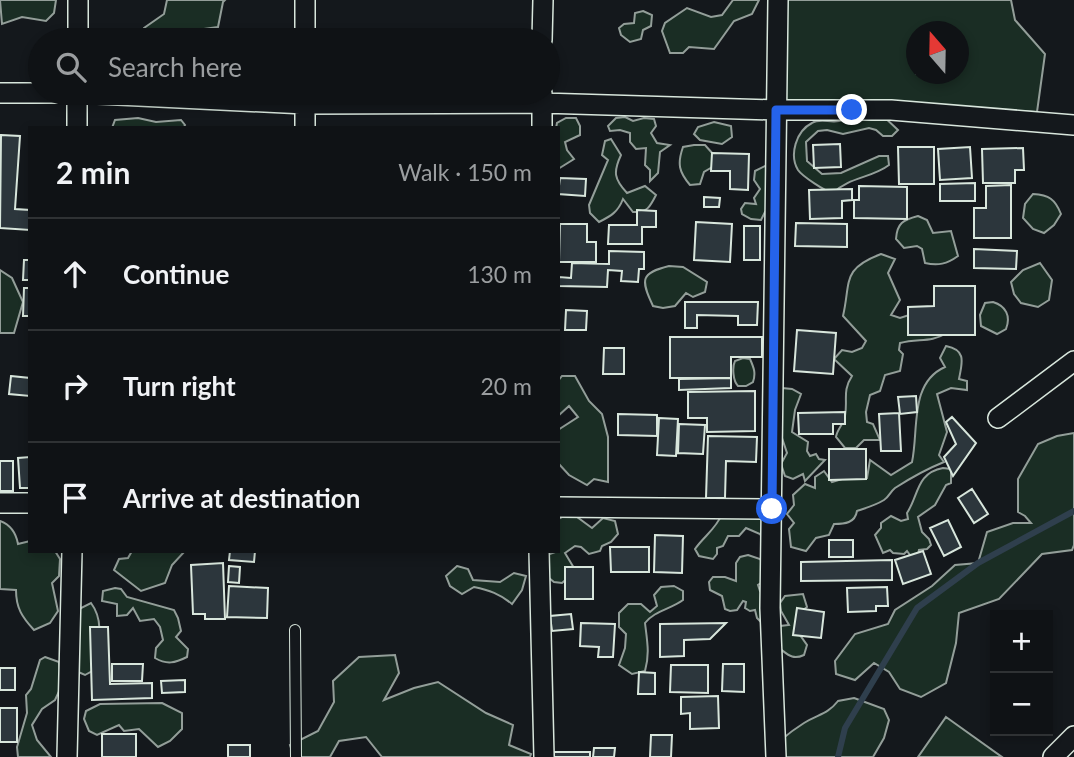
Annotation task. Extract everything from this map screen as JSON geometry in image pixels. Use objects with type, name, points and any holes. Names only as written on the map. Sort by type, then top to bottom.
[{"type":"street","points":[[78,0],[78,28]]},
{"type":"street","points":[[305,0],[305,28]]},
{"type":"street","points":[[542,28],[543,0]]},
{"type":"street","points":[[776,757],[771,608],[778,0]]},
{"type":"street","points":[[0,93],[28,93]]},
{"type":"street","points":[[560,99],[776,110],[891,110],[1074,125]]},
{"type":"street","points":[[77,105],[77,126]]},
{"type":"street","points":[[305,105],[305,126]]},
{"type":"street","points":[[542,105],[542,126]]},
{"type":"street","points":[[998,418],[1074,361]]},
{"type":"street","points":[[0,503],[28,503]]},
{"type":"street","points":[[560,507],[772,509]]},
{"type":"street","points":[[67,757],[72,553]]},
{"type":"street","points":[[539,553],[544,757]]},
{"type":"street","points":[[1053,757],[1074,736]]},
{"type":"lane","points":[[295,630],[296,757]]},
{"type":"green space","points":[[0,0],[56,0],[54,13],[46,21],[22,17],[2,24]]},
{"type":"green space","points":[[167,0],[225,0],[218,27],[144,28],[164,14]]},
{"type":"green space","points":[[733,0],[759,0],[752,14],[734,21],[714,49],[689,47],[683,53],[670,53],[662,31],[665,23],[687,8],[711,17],[722,15]]},
{"type":"green space","points":[[784,0],[1011,0],[1015,20],[1045,54],[1037,112],[904,104],[780,105]]},
{"type":"green space","points":[[643,11],[652,15],[651,26],[643,30],[641,39],[630,42],[621,35],[619,28],[624,24],[634,23],[635,13]]},
{"type":"green space","points":[[881,114],[898,130],[892,136],[883,136],[869,128],[843,134],[818,131],[806,142],[807,161],[822,174],[841,173],[879,156],[888,156],[889,165],[846,184],[833,193],[798,170],[794,151],[798,137],[806,127],[818,121]]},
{"type":"green space","points":[[625,117],[633,121],[654,119],[656,126],[651,133],[657,143],[670,145],[660,152],[658,173],[650,181],[650,170],[645,165],[646,148],[636,149],[630,142],[630,133],[610,131],[608,126],[616,118]]},
{"type":"green space","points":[[566,118],[576,118],[580,126],[580,135],[565,142],[574,159],[560,168],[560,126],[556,126]]},
{"type":"green space","points":[[115,120],[181,120],[185,125],[113,126]]},
{"type":"green space","points":[[714,122],[731,126],[732,137],[722,144],[700,140],[694,134],[698,127]]},
{"type":"green space","points":[[611,139],[621,155],[617,166],[617,179],[627,193],[645,186],[656,195],[648,208],[638,212],[633,212],[623,199],[614,213],[599,222],[590,213],[589,205],[608,160],[602,155],[605,141]]},
{"type":"green space","points":[[705,145],[713,154],[714,166],[704,172],[700,184],[690,185],[681,172],[680,158],[683,147]]},
{"type":"green space","points":[[767,165],[773,207],[765,212],[761,220],[751,219],[742,214],[741,209],[745,203],[756,204],[754,198],[760,189],[754,180],[755,171]]},
{"type":"green space","points":[[1033,194],[1051,199],[1061,214],[1054,225],[1044,233],[1033,229],[1023,218],[1025,204]]},
{"type":"green space","points":[[918,216],[927,220],[933,233],[951,231],[958,256],[942,264],[930,264],[925,263],[922,249],[917,246],[904,248],[896,239],[899,226]]},
{"type":"green space","points":[[881,254],[895,259],[888,273],[900,300],[891,315],[900,318],[909,315],[947,333],[935,338],[900,343],[899,350],[903,354],[900,371],[885,375],[880,391],[870,395],[866,412],[867,422],[873,424],[880,440],[864,440],[856,448],[845,448],[836,437],[844,419],[846,391],[852,376],[834,359],[842,350],[852,352],[862,348],[866,341],[843,316],[848,285],[859,265]]},
{"type":"green space","points":[[1040,263],[1052,280],[1049,300],[1038,307],[1021,303],[1014,294],[1011,282],[1023,270]]},
{"type":"green space","points":[[669,266],[683,267],[707,282],[705,292],[693,297],[686,293],[675,306],[653,306],[646,289],[646,278],[653,271]]},
{"type":"green space","points":[[0,270],[12,278],[23,302],[14,333],[0,333]]},
{"type":"green space","points":[[993,302],[1001,306],[1008,316],[1006,329],[997,334],[981,326],[980,315],[985,303]]},
{"type":"green space","points":[[946,346],[960,354],[962,363],[959,379],[967,381],[967,390],[951,388],[937,394],[947,432],[939,455],[944,462],[895,488],[881,502],[857,511],[852,520],[834,524],[829,535],[816,538],[806,551],[791,547],[789,529],[794,523],[787,514],[794,505],[793,495],[805,484],[815,488],[815,477],[824,471],[832,482],[867,478],[870,460],[891,475],[912,462],[921,396],[934,374],[945,367],[940,358]]},
{"type":"green space","points":[[750,359],[754,379],[746,386],[738,386],[734,377],[735,361]]},
{"type":"green space","points":[[562,376],[575,376],[589,401],[602,414],[608,437],[608,482],[594,479],[587,485],[569,475],[560,465],[560,429],[578,417],[569,406],[560,414]]},
{"type":"green space","points":[[782,388],[801,394],[795,410],[792,432],[808,442],[807,451],[810,456],[816,454],[819,459],[825,460],[805,481],[803,474],[793,479],[785,476],[781,464],[787,453],[780,432]]},
{"type":"green space","points":[[1074,433],[1072,550],[1042,554],[999,599],[959,613],[956,643],[946,683],[921,697],[900,689],[889,672],[874,663],[855,680],[836,674],[835,661],[855,634],[888,624],[895,610],[932,586],[955,565],[978,563],[987,532],[1013,523],[1031,523],[1018,512],[1018,479],[1038,444]]},
{"type":"green space","points":[[943,468],[951,469],[951,483],[946,485],[935,505],[918,517],[922,532],[931,545],[927,549],[919,550],[918,555],[910,555],[907,551],[904,554],[893,553],[890,550],[883,553],[875,535],[881,528],[881,523],[891,516],[901,521],[908,519],[907,513],[923,480]]},
{"type":"green space","points":[[764,507],[763,539],[760,534],[746,528],[739,536],[728,536],[723,546],[717,548],[713,559],[699,556],[695,549],[717,524],[722,514]]},
{"type":"green space","points":[[577,517],[592,528],[603,518],[615,521],[618,534],[611,542],[602,546],[600,551],[589,554],[581,547],[575,546],[565,553],[574,568],[562,583],[554,582],[544,574],[547,555],[560,553],[560,518]]},
{"type":"green space","points":[[0,521],[12,530],[18,544],[28,542],[28,553],[56,553],[60,559],[59,576],[52,583],[58,611],[50,623],[34,630],[20,612],[16,590],[0,589]]},
{"type":"green space","points":[[131,553],[183,553],[172,565],[165,583],[141,591],[114,570],[119,559],[128,558]]},
{"type":"green space","points":[[748,555],[760,559],[764,565],[764,581],[758,585],[760,591],[775,597],[761,622],[755,610],[745,608],[746,602],[743,601],[737,610],[730,611],[725,609],[722,596],[710,590],[709,582],[713,577],[736,581],[736,563],[740,557]]},
{"type":"green space","points":[[457,566],[468,569],[473,580],[500,582],[514,573],[526,576],[522,590],[512,604],[485,590],[474,587],[462,594],[450,586],[446,576]]},
{"type":"green space","points":[[674,586],[683,591],[683,600],[645,623],[647,665],[645,671],[632,674],[619,665],[625,648],[626,634],[619,627],[619,613],[628,604],[641,604],[650,612],[657,606],[654,595],[661,587]]},
{"type":"green space","points":[[121,589],[127,597],[174,610],[181,631],[176,637],[188,649],[187,657],[171,662],[155,658],[156,648],[163,640],[160,627],[154,619],[140,621],[133,608],[127,615],[117,616],[117,604],[102,601],[103,591]]},
{"type":"green space","points":[[803,594],[807,607],[797,615],[800,635],[807,645],[804,655],[792,657],[776,646],[780,626],[789,625],[781,611],[780,603],[785,596]]},
{"type":"green space","points":[[91,603],[98,619],[99,635],[94,670],[85,675],[76,671],[75,611]]},
{"type":"green space","points":[[395,655],[399,673],[384,700],[438,682],[486,713],[513,725],[509,745],[531,754],[530,757],[382,757],[366,737],[339,741],[330,757],[294,757],[290,745],[318,731],[334,702],[333,681],[359,657]]},
{"type":"green space","points":[[45,657],[59,662],[62,685],[55,700],[42,709],[32,725],[37,740],[51,757],[18,757],[17,747],[27,713],[26,695],[31,689],[40,660]]},
{"type":"green space","points":[[854,698],[884,709],[889,720],[884,738],[873,757],[783,757],[781,740],[804,723],[826,712],[838,701]]},
{"type":"green space","points":[[162,703],[182,713],[182,729],[170,741],[158,747],[139,729],[124,731],[119,725],[97,735],[89,731],[84,719],[86,711],[100,704]]},
{"type":"green space","points":[[946,717],[1002,757],[918,757]]},
{"type":"building","points":[[1,135],[20,136],[15,209],[28,210],[28,230],[0,228]]},
{"type":"building","points":[[840,144],[841,167],[814,168],[813,145]]},
{"type":"building","points":[[898,147],[934,147],[934,184],[899,184]]},
{"type":"building","points":[[970,147],[972,178],[940,180],[938,149]]},
{"type":"building","points":[[1023,148],[1024,170],[1015,170],[1015,183],[983,183],[982,149]]},
{"type":"building","points":[[712,153],[749,154],[748,190],[730,189],[730,171],[711,171]]},
{"type":"building","points":[[560,178],[586,179],[585,196],[560,194]]},
{"type":"building","points":[[975,183],[975,201],[940,201],[940,184]]},
{"type":"building","points":[[1011,185],[1011,238],[974,238],[974,208],[986,208],[986,186]]},
{"type":"building","points":[[859,186],[907,187],[907,219],[854,218],[854,200],[859,200]]},
{"type":"building","points":[[852,189],[852,200],[842,201],[842,218],[810,219],[809,190]]},
{"type":"building","points":[[704,197],[720,198],[719,207],[704,207]]},
{"type":"building","points":[[637,210],[656,211],[656,227],[642,227],[642,244],[608,244],[609,225],[637,225]]},
{"type":"building","points":[[696,222],[732,224],[730,262],[694,260]]},
{"type":"building","points":[[796,223],[847,224],[847,247],[795,246]]},
{"type":"building","points":[[560,224],[587,224],[587,242],[596,242],[596,262],[560,262]]},
{"type":"building","points":[[744,226],[760,226],[760,260],[744,260]]},
{"type":"building","points":[[974,249],[1017,251],[1016,269],[974,268]]},
{"type":"building","points":[[609,251],[644,252],[644,269],[639,269],[638,282],[621,281],[622,271],[608,270],[607,287],[560,286],[560,277],[571,278],[572,263],[609,264]]},
{"type":"building","points":[[24,260],[28,260],[28,280],[23,280]]},
{"type":"building","points":[[934,286],[975,286],[975,335],[908,335],[908,307],[934,306]]},
{"type":"building","points":[[24,288],[28,288],[28,316],[23,316]]},
{"type":"building","points":[[685,302],[758,302],[757,325],[738,325],[738,316],[697,315],[697,328],[685,328]]},
{"type":"building","points":[[566,310],[587,311],[586,330],[565,330]]},
{"type":"building","points":[[797,330],[836,333],[833,374],[794,371]]},
{"type":"building","points":[[670,337],[762,337],[762,357],[731,357],[731,378],[670,378]]},
{"type":"building","points":[[604,348],[624,348],[624,374],[603,374]]},
{"type":"building","points":[[11,376],[28,378],[28,396],[9,394]]},
{"type":"building","points":[[731,378],[731,388],[679,390],[679,379]]},
{"type":"building","points":[[755,391],[755,431],[707,432],[707,418],[688,418],[688,392]]},
{"type":"building","points":[[916,396],[917,412],[900,414],[898,397]]},
{"type":"building","points":[[845,412],[845,424],[833,424],[833,434],[799,434],[798,413]]},
{"type":"building","points":[[899,413],[901,451],[881,451],[879,414]]},
{"type":"building","points":[[618,414],[657,415],[657,436],[618,435]]},
{"type":"building","points":[[952,417],[976,443],[953,476],[944,457],[956,444],[946,422]]},
{"type":"building","points":[[659,418],[678,419],[676,456],[657,455]]},
{"type":"building","points":[[679,424],[705,425],[703,454],[678,453]]},
{"type":"building","points":[[708,436],[757,437],[756,462],[726,461],[725,498],[706,498]]},
{"type":"building","points":[[829,449],[866,449],[866,479],[829,480]]},
{"type":"building","points":[[28,457],[28,488],[20,488],[18,458]]},
{"type":"building","points":[[0,461],[13,461],[13,491],[0,491]]},
{"type":"building","points":[[972,489],[988,514],[974,523],[958,498]]},
{"type":"building","points":[[948,520],[961,547],[944,556],[930,528]]},
{"type":"building","points":[[655,535],[683,536],[682,573],[654,572]]},
{"type":"building","points":[[829,540],[853,540],[853,557],[829,557]]},
{"type":"building","points":[[610,547],[649,547],[649,572],[611,572]]},
{"type":"building","points":[[923,551],[931,574],[903,584],[895,560]]},
{"type":"building","points":[[230,553],[255,553],[254,562],[229,560]]},
{"type":"building","points":[[892,560],[892,580],[801,581],[801,562]]},
{"type":"building","points":[[223,563],[225,619],[205,619],[205,614],[193,614],[191,565]]},
{"type":"building","points":[[229,566],[240,567],[239,583],[228,582]]},
{"type":"building","points":[[565,567],[593,567],[593,599],[565,599]]},
{"type":"building","points":[[229,586],[268,588],[267,618],[227,617]]},
{"type":"building","points":[[887,587],[888,606],[876,606],[876,611],[848,612],[847,588]]},
{"type":"building","points":[[797,608],[824,612],[821,638],[793,635]]},
{"type":"building","points":[[571,614],[573,629],[552,631],[550,616]]},
{"type":"building","points":[[581,623],[615,624],[613,657],[598,657],[599,647],[580,646]]},
{"type":"building","points":[[726,623],[710,639],[684,640],[684,656],[660,657],[660,624]]},
{"type":"building","points":[[90,627],[108,627],[110,684],[152,683],[152,698],[92,700]]},
{"type":"building","points":[[112,664],[143,664],[142,681],[112,681]]},
{"type":"building","points":[[723,664],[744,664],[744,692],[722,691]]},
{"type":"building","points":[[671,665],[708,665],[708,693],[670,692]]},
{"type":"building","points":[[0,668],[15,668],[15,690],[0,690]]},
{"type":"building","points":[[639,672],[655,673],[655,694],[638,694]]},
{"type":"building","points":[[185,680],[185,692],[162,693],[161,681]]},
{"type":"building","points":[[718,696],[719,728],[690,729],[690,713],[681,714],[681,697]]},
{"type":"building","points":[[0,708],[17,708],[17,742],[0,742]]},
{"type":"building","points":[[102,734],[136,734],[136,757],[102,757]]},
{"type":"building","points":[[651,735],[672,735],[671,757],[650,757]]},
{"type":"building","points":[[228,745],[250,745],[250,757],[228,757]]},
{"type":"building","points":[[594,748],[615,748],[614,757],[593,757]]},
{"type":"building","points":[[554,752],[590,752],[590,757],[554,757]]},
{"type":"waterway","points":[[838,757],[845,728],[917,608],[978,563],[1074,511]]},
{"type":"route","points":[[772,509],[776,110],[852,110]]}]
